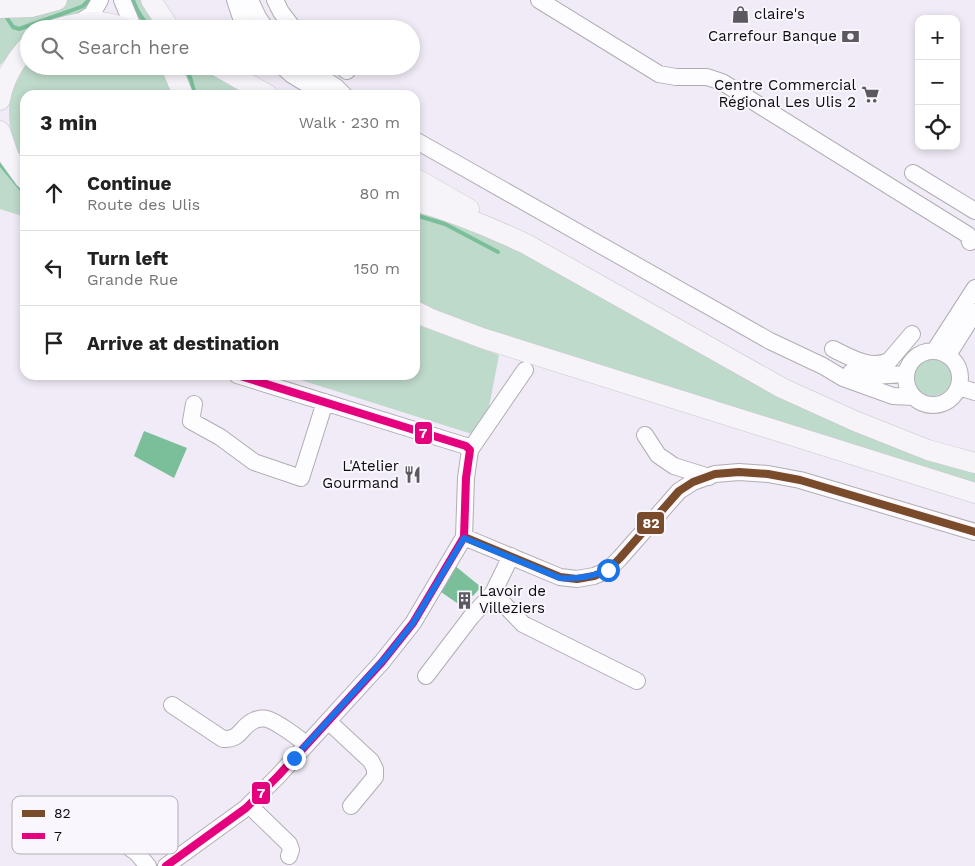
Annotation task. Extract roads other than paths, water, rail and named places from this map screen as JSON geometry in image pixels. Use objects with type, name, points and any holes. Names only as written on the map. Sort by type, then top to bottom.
[{"type":"main road","points":[[0,8],[31,7],[57,0]]},
{"type":"main road","points":[[151,0],[164,20]]},
{"type":"main road","points":[[0,100],[5,71],[20,55]]},
{"type":"main road","points":[[175,75],[181,90]]},
{"type":"main road","points":[[234,75],[259,90]]},
{"type":"main road","points":[[0,131],[9,157],[20,172]]},
{"type":"main road","points":[[420,181],[468,209],[499,231]]},
{"type":"main road","points":[[420,204],[499,231],[526,244],[782,388],[855,421],[928,450],[975,463]]},
{"type":"main road","points":[[420,314],[482,338],[975,493]]},
{"type":"street","points":[[83,20],[92,14],[100,0]]},
{"type":"street","points":[[122,0],[130,20]]},
{"type":"street","points":[[234,0],[242,20]]},
{"type":"street","points":[[250,0],[260,20]]},
{"type":"street","points":[[275,0],[287,20]]},
{"type":"street","points":[[539,0],[658,74],[676,78],[707,77],[722,82],[966,233],[970,242]]},
{"type":"street","points":[[292,75],[316,90]]},
{"type":"street","points":[[318,75],[339,90]]},
{"type":"street","points":[[420,143],[744,328],[823,366],[843,378],[893,396],[913,397]]},
{"type":"street","points":[[913,173],[975,211]]},
{"type":"street","points":[[942,353],[975,288]]},
{"type":"street","points":[[942,353],[975,312]]},
{"type":"street","points":[[834,349],[859,361],[877,365],[884,364],[889,361],[912,334]]},
{"type":"street","points":[[927,351],[942,353],[955,361],[959,369],[959,387],[950,399],[943,404],[927,405],[913,397],[908,390],[906,374],[913,359],[927,351]]},
{"type":"street","points":[[823,366],[872,376],[906,374]]},
{"type":"street","points":[[166,866],[251,803],[386,657],[413,623],[464,538],[466,478],[470,450],[525,370]]},
{"type":"street","points":[[253,380],[466,446],[470,450]]},
{"type":"street","points":[[959,387],[975,392]]},
{"type":"street","points":[[194,404],[191,421],[220,437],[254,462],[301,478],[325,402]]},
{"type":"street","points":[[645,435],[658,455],[674,466],[709,476]]},
{"type":"street","points":[[464,538],[560,578],[577,579],[594,576],[608,570],[679,492],[693,482],[709,476],[739,472],[768,474],[800,480],[975,532]]},
{"type":"street","points":[[426,676],[471,616],[493,594],[511,556]]},
{"type":"street","points":[[493,594],[523,624],[637,681]]},
{"type":"street","points":[[172,705],[223,738],[232,739],[240,734],[246,725],[255,720],[266,718],[301,739],[306,745]]},
{"type":"street","points":[[328,721],[371,761],[375,769],[376,777],[351,806]]},
{"type":"street","points":[[251,803],[256,812],[289,844],[291,850],[289,856]]},
{"type":"street","points":[[138,854],[148,866]]},
{"type":"waterway","points":[[44,20],[83,6],[89,0]]},
{"type":"waterway","points":[[133,0],[143,20]]},
{"type":"waterway","points":[[7,18],[13,27],[20,29]]},
{"type":"waterway","points":[[189,75],[194,90]]},
{"type":"waterway","points":[[0,164],[20,188]]},
{"type":"waterway","points":[[420,216],[445,224],[498,252]]},
{"type":"place","name":"claire's","points":[[740,14]]},
{"type":"place","name":"Carrefour Banque","points":[[851,36]]},
{"type":"place","name":"Centre Commercial Régional Les Ulis 2","points":[[870,94]]},
{"type":"place","name":"L'Atelier Gourmand","points":[[413,475]]},
{"type":"place","name":"Lavoir de Villeziers","points":[[465,600]]}]
